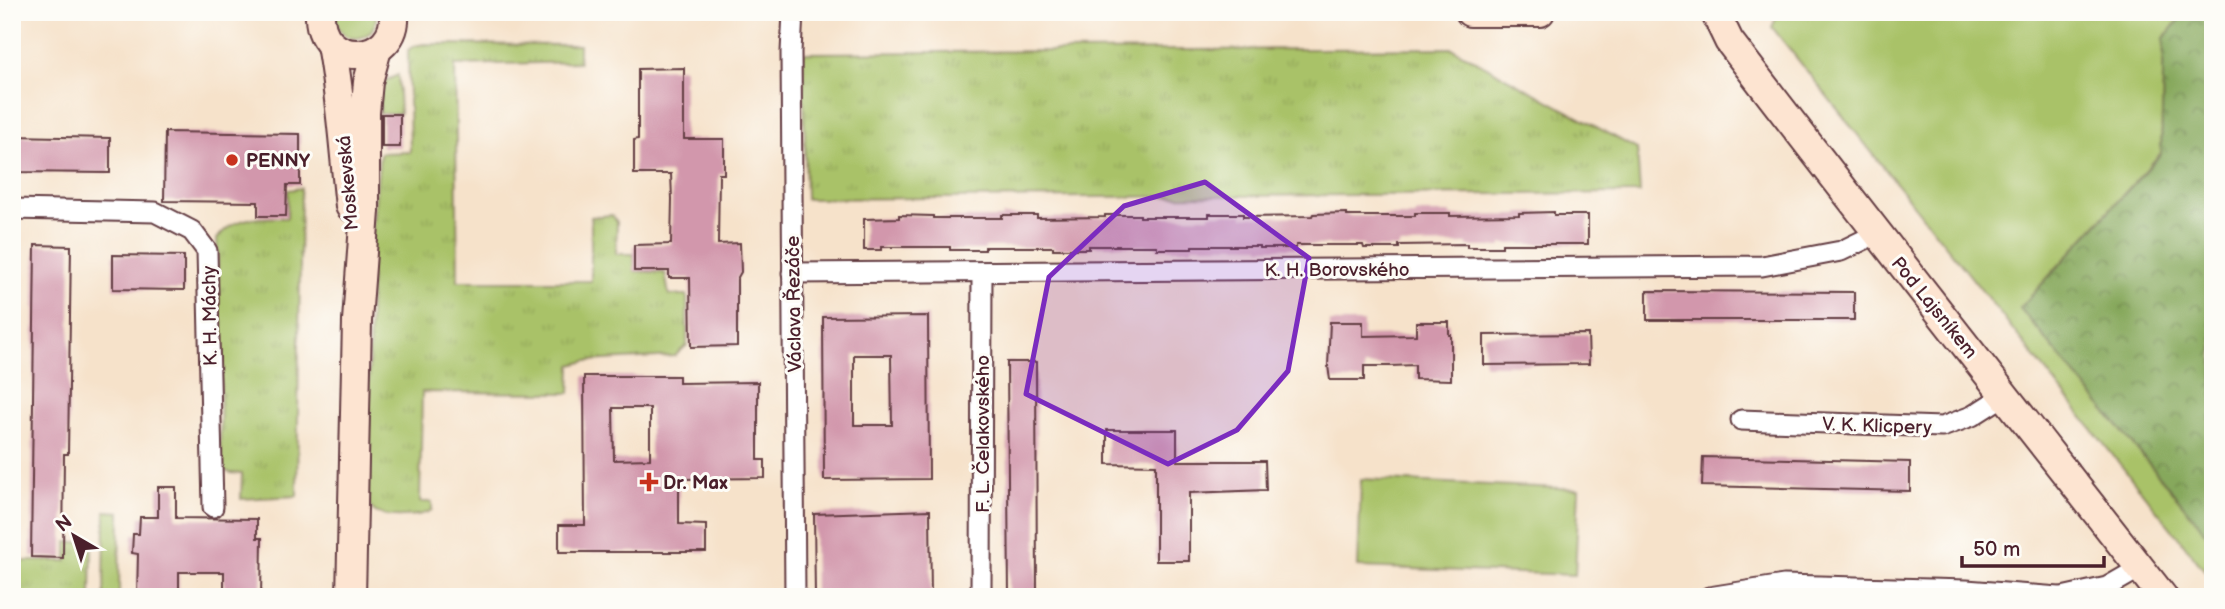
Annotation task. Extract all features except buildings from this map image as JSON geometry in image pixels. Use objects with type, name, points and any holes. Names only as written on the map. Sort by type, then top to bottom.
[{"type":"street","name":"Moskevská","points":[[320,12],[319,22],[323,35],[331,45],[339,86],[357,321]]},
{"type":"street","name":"Moskevská","points":[[351,597],[357,321],[365,211],[365,113],[368,82],[377,49],[392,31],[394,12]]},
{"type":"street","name":"Václava Řezáče","points":[[793,12],[795,597]]},
{"type":"street","points":[[1470,12],[1541,12]]},
{"type":"street","name":"Pod Lajsníkem","points":[[1715,12],[1729,41],[1876,234],[2163,597]]},
{"type":"street","points":[[331,45],[354,55],[377,49]]},
{"type":"street","name":"K. H. Máchy","points":[[12,209],[155,212],[192,230],[207,251],[213,507]]},
{"type":"street","name":"K. H. Borovského","points":[[792,273],[1762,265],[1841,251],[1876,234]]},
{"type":"street","name":"F. L. Čelakovského","points":[[981,597],[982,272]]},
{"type":"street","name":"V. K. Klicpery","points":[[1741,420],[1942,427],[1972,416],[2005,395]]},
{"type":"street","points":[[1709,597],[1784,585],[1966,590],[2061,597],[2107,587],[2140,568]]},
{"type":"highlighted area","points":[[1205,182],[1309,258],[1288,371],[1237,430],[1168,464],[1026,394],[1049,277],[1124,206]]},
{"type":"green space","points":[[336,12],[376,12],[375,23],[364,37],[348,37],[341,32]]},
{"type":"green space","points":[[1779,12],[2185,12],[2164,38],[2161,153],[2020,308],[2213,541],[2213,581],[1772,27]]},
{"type":"green space","points":[[2185,12],[2213,12],[2213,541],[2020,308],[2161,154],[2164,38]]},
{"type":"green space","points":[[424,44],[579,45],[579,62],[455,65],[458,281],[591,281],[591,217],[612,215],[617,222],[616,254],[634,254],[635,271],[665,273],[669,295],[687,295],[687,345],[675,356],[587,361],[571,365],[570,393],[422,392],[420,502],[432,502],[432,510],[395,516],[379,514],[367,502],[371,242],[380,153],[410,152],[408,50]]},
{"type":"green space","points":[[1452,48],[1637,149],[1640,193],[806,199],[803,53]]},
{"type":"green space","points":[[398,75],[400,114],[380,114],[380,83]]},
{"type":"green space","points":[[301,188],[297,496],[241,499],[242,474],[220,469],[221,351],[217,239],[240,221],[287,218],[288,190]]},
{"type":"green space","points":[[1361,479],[1579,489],[1575,575],[1358,567]]},
{"type":"green space","points":[[105,511],[120,512],[119,597],[104,597]]},
{"type":"green space","points":[[67,542],[92,542],[91,597],[12,597],[12,561],[67,561]]},
{"type":"place","name":"PENNY","points":[[232,160]]},
{"type":"place","name":"Dr. Max","points":[[649,482]]}]
